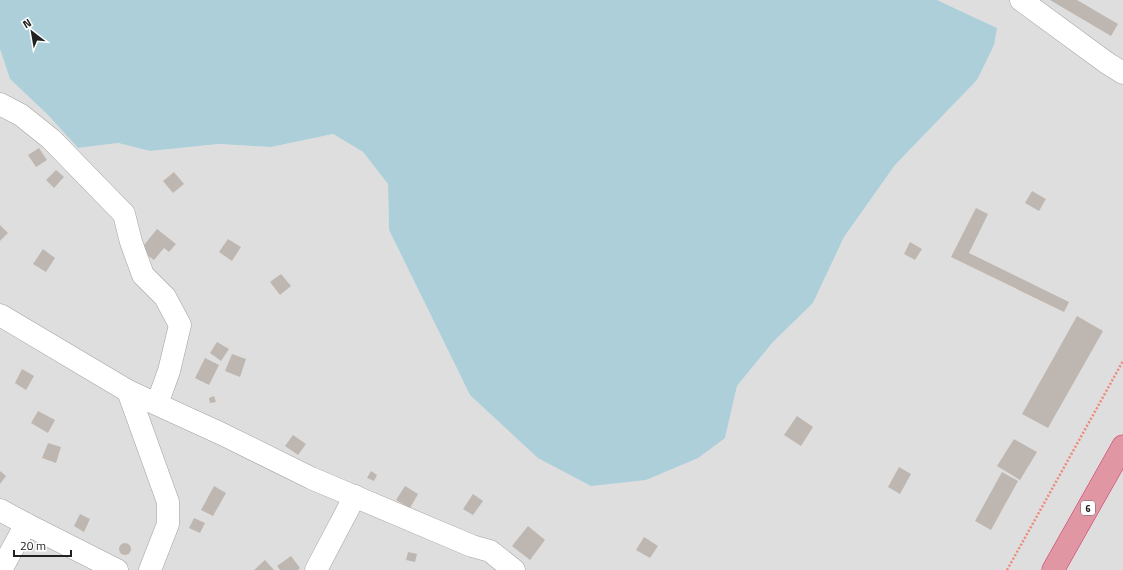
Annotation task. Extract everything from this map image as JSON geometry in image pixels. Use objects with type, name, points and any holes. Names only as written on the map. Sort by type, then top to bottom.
[{"type":"highway","name":"6","points":[[1053,570],[1123,446]]},
{"type":"street","points":[[1021,0],[1123,73]]},
{"type":"street","points":[[0,104],[21,114],[51,139],[124,214],[131,242],[143,275],[165,297],[180,325],[170,371],[157,404]]},
{"type":"street","points":[[0,315],[128,391],[311,478],[472,546],[490,551],[514,570]]},
{"type":"street","points":[[128,391],[168,502],[168,524],[150,570]]},
{"type":"street","points":[[316,570],[355,496]]},
{"type":"street","points":[[0,510],[117,570]]},
{"type":"street","points":[[1,570],[26,524]]},
{"type":"path","points":[[1007,570],[1123,361]]},
{"type":"shaded area","points":[[937,0],[1123,0],[1123,570],[0,570],[0,49],[10,79],[48,115],[78,148],[118,143],[150,151],[219,144],[271,147],[333,134],[363,152],[388,184],[389,230],[470,395],[725,438],[737,386],[773,342],[813,303],[844,237],[895,165],[977,80],[997,28]]},
{"type":"water","points":[[0,0],[937,0],[997,28],[994,45],[977,80],[895,165],[844,237],[813,303],[773,342],[737,386],[725,438],[698,458],[646,480],[591,486],[538,458],[470,395],[389,230],[388,184],[363,152],[333,134],[271,147],[219,144],[150,151],[118,143],[78,148],[48,115],[10,79],[0,49]]},
{"type":"building","points":[[1050,0],[1077,0],[1118,24],[1111,36]]},
{"type":"building","points":[[39,148],[47,160],[36,167],[28,155]]},
{"type":"building","points":[[56,170],[64,177],[54,188],[46,180]]},
{"type":"building","points":[[174,172],[184,184],[173,193],[163,181]]},
{"type":"building","points":[[1032,191],[1046,199],[1039,211],[1025,203]]},
{"type":"building","points":[[976,208],[988,214],[969,253],[1069,302],[1064,312],[951,257]]},
{"type":"building","points":[[0,225],[8,233],[0,241]]},
{"type":"building","points":[[157,229],[176,244],[169,252],[164,248],[154,260],[140,250]]},
{"type":"building","points":[[228,239],[241,247],[232,261],[219,252]]},
{"type":"building","points":[[910,242],[922,249],[915,260],[904,254]]},
{"type":"building","points":[[43,249],[55,258],[46,272],[33,264]]},
{"type":"building","points":[[281,274],[291,286],[280,295],[270,282]]},
{"type":"building","points":[[1077,316],[1103,331],[1048,428],[1022,414]]},
{"type":"building","points":[[217,342],[229,349],[221,361],[210,353]]},
{"type":"building","points":[[232,354],[246,359],[240,377],[225,371]]},
{"type":"building","points":[[205,358],[219,365],[209,385],[195,378]]},
{"type":"building","points":[[22,369],[34,376],[26,390],[15,383]]},
{"type":"building","points":[[214,396],[216,402],[210,403],[209,398]]},
{"type":"building","points":[[38,411],[55,420],[48,433],[31,423]]},
{"type":"building","points":[[797,416],[813,427],[801,446],[784,435]]},
{"type":"building","points":[[293,435],[306,444],[298,455],[285,446]]},
{"type":"building","points":[[1014,439],[1037,452],[1020,480],[997,466]]},
{"type":"building","points":[[48,443],[61,447],[56,463],[42,458]]},
{"type":"building","points":[[899,467],[911,474],[900,494],[888,487]]},
{"type":"building","points":[[0,471],[6,476],[0,484]]},
{"type":"building","points":[[371,471],[377,475],[374,481],[367,478]]},
{"type":"building","points":[[1002,472],[1018,481],[991,530],[975,521]]},
{"type":"building","points":[[214,486],[226,493],[213,516],[201,510]]},
{"type":"building","points":[[405,486],[418,494],[410,508],[396,500]]},
{"type":"building","points":[[473,494],[483,501],[473,515],[463,509]]},
{"type":"building","points":[[80,514],[90,519],[84,532],[74,526]]},
{"type":"building","points":[[194,518],[205,523],[200,533],[189,528]]},
{"type":"building","points":[[528,526],[545,540],[530,560],[512,546]]},
{"type":"building","points":[[644,537],[658,546],[650,558],[636,550]]},
{"type":"building","points":[[127,543],[130,544],[130,554],[123,555],[120,554],[119,547],[120,544]]},
{"type":"building","points":[[408,552],[417,554],[415,562],[406,560]]},
{"type":"building","points":[[291,556],[300,568],[298,570],[280,570],[277,566]]},
{"type":"building","points":[[265,560],[274,570],[254,570]]}]
